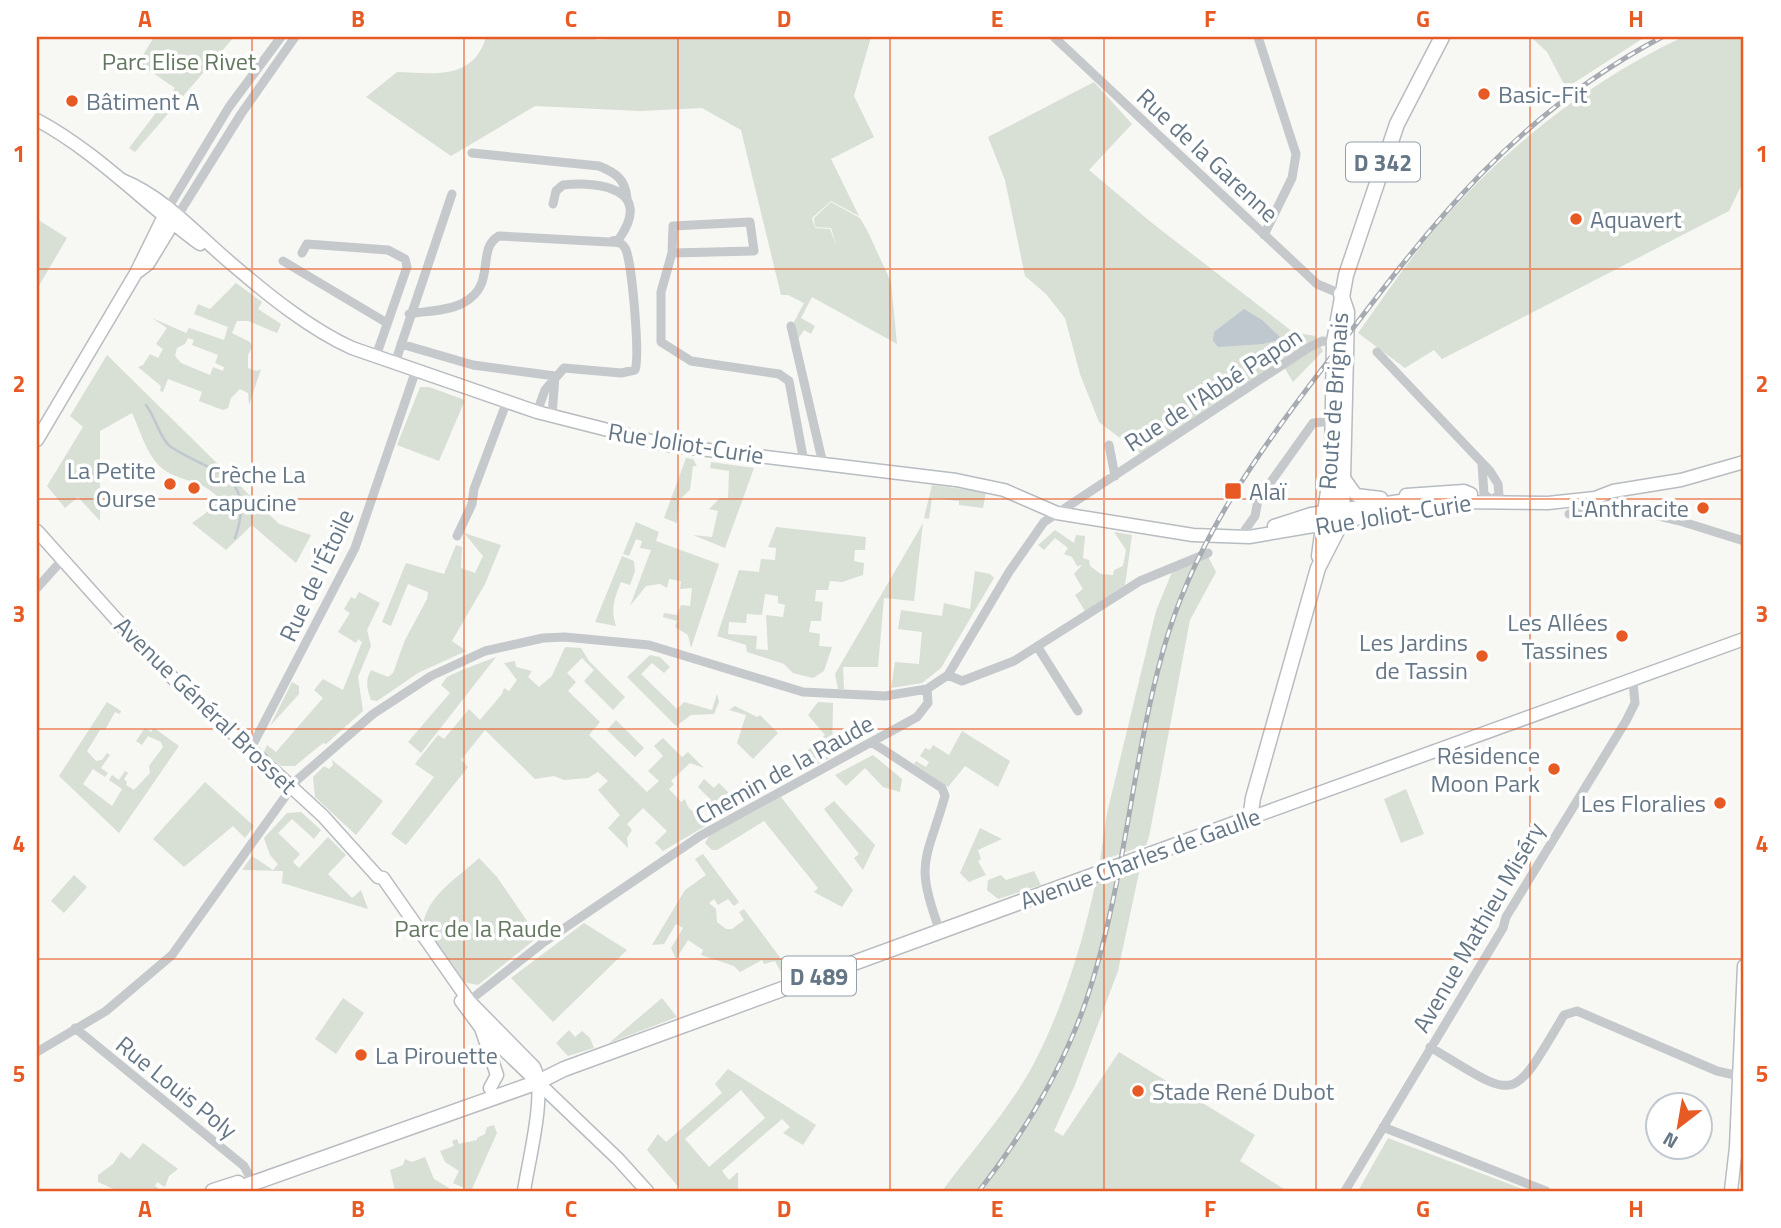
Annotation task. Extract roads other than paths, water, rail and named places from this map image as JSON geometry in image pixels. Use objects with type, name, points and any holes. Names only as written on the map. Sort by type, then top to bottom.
[{"type":"main road","name":"D 342","points":[[1341,294],[1397,124],[1442,37]]},
{"type":"main road","name":"Rue Joliot-Curie","points":[[37,120],[122,180],[139,186],[192,239],[219,258],[230,262]]},
{"type":"main road","name":"Rue Joliot-Curie","points":[[170,216],[325,333],[352,348],[537,412],[667,444],[929,476],[989,486],[1057,513],[1174,531],[1249,537],[1334,516],[1486,496]]},
{"type":"main road","points":[[154,254],[170,216]]},
{"type":"main road","points":[[37,440],[170,216]]},
{"type":"main road","points":[[136,273],[169,241],[181,237],[192,239]]},
{"type":"main road","name":"Route de Brignais","points":[[1334,516],[1334,341],[1341,294]]},
{"type":"main road","name":"Route de Brignais","points":[[1250,818],[1253,799],[1334,516],[1341,474],[1347,312],[1341,294]]},
{"type":"main road","name":"Rue Joliot-Curie","points":[[1174,531],[1261,529],[1334,516],[1486,496],[1548,496],[1599,489],[1613,491],[1681,480],[1744,462]]},
{"type":"main road","name":"Rue Joliot-Curie","points":[[1341,474],[1350,490],[1367,498],[1439,491],[1464,491],[1486,496]]},
{"type":"main road","name":"Avenue Général Brosset","points":[[37,531],[150,657],[353,846],[467,1003],[481,1028],[497,1075],[490,1088]]},
{"type":"main road","name":"Avenue Charles de Gaulle","points":[[213,1191],[253,1181],[538,1082],[940,931],[1633,682],[1744,639]]},
{"type":"main road","points":[[1731,1191],[1738,1177],[1736,1147],[1744,966]]},
{"type":"main road","name":"Avenue Général Brosset","points":[[467,1003],[534,1067],[538,1082]]},
{"type":"main road","name":"Avenue Général Brosset","points":[[481,1028],[538,1082]]},
{"type":"main road","name":"Avenue Charles de Gaulle","points":[[253,1181],[514,1079],[538,1082]]},
{"type":"main road","points":[[524,1191],[538,1082]]},
{"type":"main road","points":[[538,1082],[647,1191]]},
{"type":"street","points":[[170,216],[229,107],[281,37]]},
{"type":"street","points":[[170,216],[295,37]]},
{"type":"street","name":"Rue de la Garenne","points":[[1054,37],[1317,284],[1341,294]]},
{"type":"street","points":[[1258,37],[1296,154],[1292,178],[1264,234]]},
{"type":"street","points":[[472,153],[599,166],[613,172],[621,180],[631,214],[619,239],[609,242]]},
{"type":"street","points":[[553,204],[556,191],[562,185],[574,184],[605,186],[619,190],[627,200]]},
{"type":"street","points":[[395,363],[452,194]]},
{"type":"street","points":[[672,253],[754,251],[750,222],[673,226],[672,253],[661,292],[661,342],[691,361],[779,374],[789,381],[804,462]]},
{"type":"street","points":[[410,314],[461,304],[475,295],[484,284],[488,249],[499,236],[619,242],[625,247],[630,268],[635,370],[621,373],[569,366],[555,376],[545,390],[537,412]]},
{"type":"street","points":[[302,253],[307,244],[399,253],[405,259],[407,267],[376,356]]},
{"type":"street","points":[[284,261],[387,323]]},
{"type":"street","points":[[791,326],[823,464]]},
{"type":"street","name":"Rue de l'Abbé Papon","points":[[1057,513],[1308,348],[1322,341],[1334,341]]},
{"type":"street","points":[[401,344],[473,365],[555,376]]},
{"type":"street","points":[[1377,352],[1499,484],[1486,496]]},
{"type":"street","name":"Rue de l'Étoile","points":[[250,750],[355,548],[416,370]]},
{"type":"street","points":[[552,416],[555,376]]},
{"type":"street","points":[[457,536],[507,401]]},
{"type":"street","points":[[1245,530],[1255,516],[1258,500],[1313,423],[1332,421]]},
{"type":"street","name":"Rue de l'Abbé Papon","points":[[1109,445],[1115,476]]},
{"type":"street","points":[[1482,465],[1486,496]]},
{"type":"street","points":[[1613,491],[1617,505]]},
{"type":"street","points":[[1569,514],[1614,509],[1617,505]]},
{"type":"street","points":[[1617,505],[1744,541]]},
{"type":"street","points":[[37,1052],[106,1011],[172,955],[291,788],[373,714],[431,676],[485,651],[543,638],[589,638],[649,645],[803,692],[885,696],[927,689],[948,675],[1009,572],[1044,522],[1057,513]]},
{"type":"street","points":[[948,675],[961,681],[985,674],[1037,646],[1140,581],[1208,553]]},
{"type":"street","points":[[37,588],[62,559]]},
{"type":"street","points":[[1037,646],[1078,711]]},
{"type":"street","name":"Avenue Mathieu Miséry","points":[[1345,1191],[1626,721],[1635,703],[1633,682]]},
{"type":"street","name":"Chemin de la Raude","points":[[467,1003],[544,942],[699,836],[873,743],[921,713],[928,704],[927,689]]},
{"type":"street","points":[[873,743],[942,789],[945,796],[923,858],[925,892],[940,931]]},
{"type":"street","points":[[1430,1047],[1488,1084],[1502,1088],[1517,1083],[1530,1073],[1564,1015],[1577,1011],[1717,1072],[1741,1072]]},
{"type":"street","name":"Rue Louis Poly","points":[[75,1028],[244,1167],[253,1181]]},
{"type":"street","points":[[1383,1127],[1546,1191]]},
{"type":"waterway","points":[[146,405],[171,447],[227,478],[236,488],[241,517],[235,538]]},
{"type":"railway","points":[[979,1191],[1012,1146],[1041,1099],[1066,1050],[1087,998],[1110,912],[1143,737],[1163,651],[1193,569],[1234,493],[1371,304],[1480,175],[1563,101],[1610,68],[1662,37]]},
{"type":"place","name":"Basic-Fit","points":[[1484,94]]},
{"type":"place","name":"Bâtiment A","points":[[72,101]]},
{"type":"place","name":"Aquavert","points":[[1576,219]]},
{"type":"place","name":"La Petite Ourse","points":[[170,484]]},
{"type":"place","name":"Crèche La capucine","points":[[194,488]]},
{"type":"place","name":"Alaï","points":[[1233,491]]},
{"type":"place","name":"L'Anthracite","points":[[1703,508]]},
{"type":"place","name":"Les Allées Tassines","points":[[1622,636]]},
{"type":"place","name":"Les Jardins de Tassin","points":[[1482,656]]},
{"type":"place","name":"Résidence Moon Park","points":[[1554,769]]},
{"type":"place","name":"Les Floralies","points":[[1720,803]]},
{"type":"place","name":"La Pirouette","points":[[361,1055]]},
{"type":"place","name":"Stade René Dubot","points":[[1138,1091]]},
{"type":"park label","name":"Parc Elise Rivet","points":[[179,61]]},
{"type":"park label","name":"Parc de la Raude","points":[[478,928]]}]
